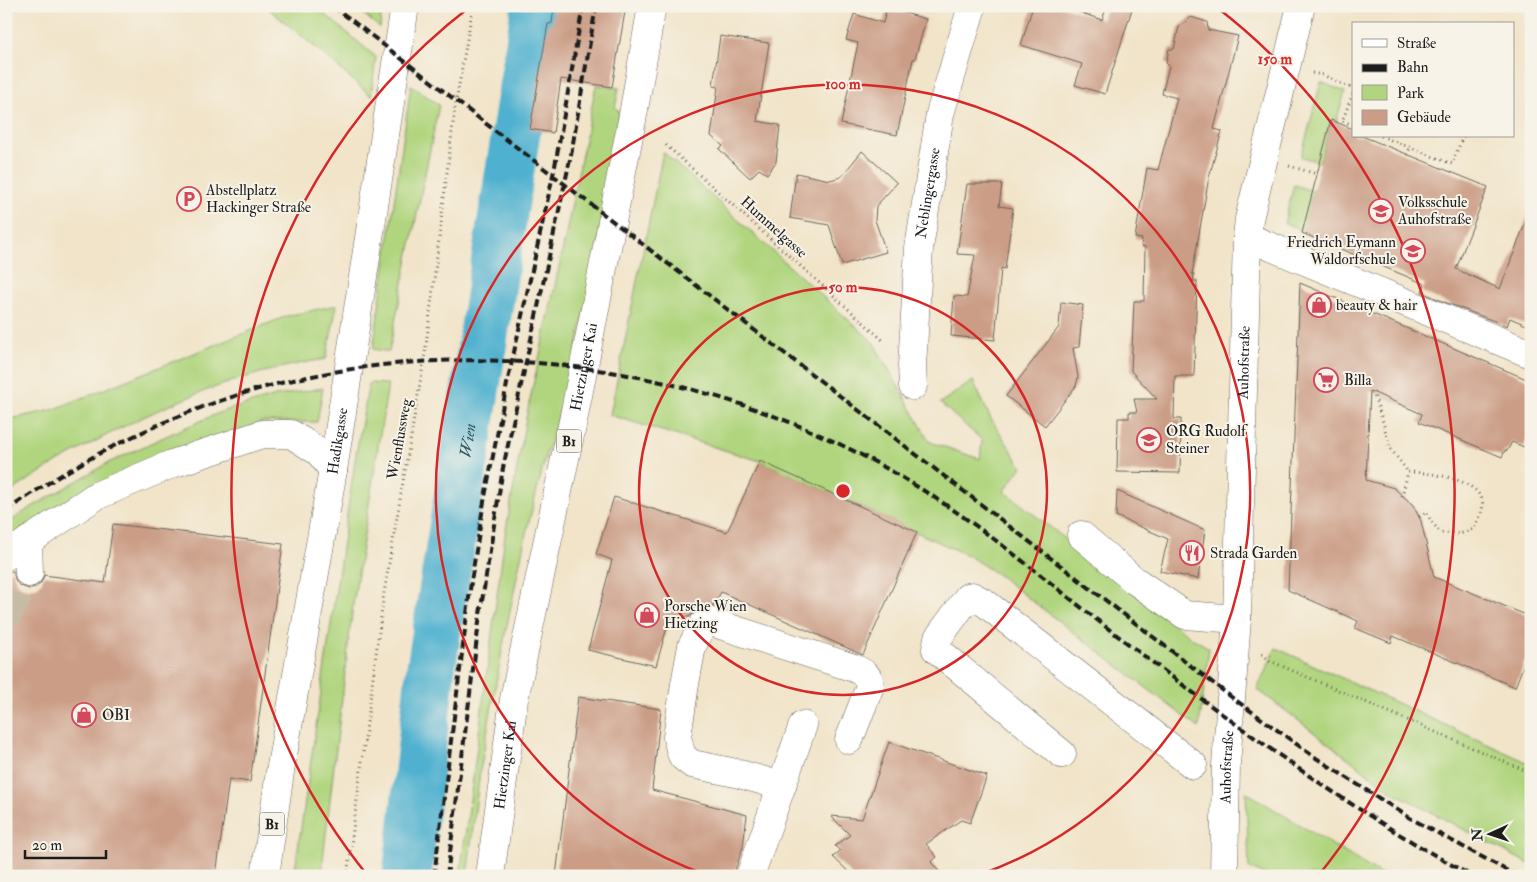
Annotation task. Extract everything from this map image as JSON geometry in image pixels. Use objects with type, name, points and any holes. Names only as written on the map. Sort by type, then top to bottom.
[{"type":"street","name":"Hadikgasse","points":[[265,876],[280,772],[333,470],[405,6]]},
{"type":"street","name":"Hietzinger Kai","points":[[490,876],[514,699],[573,421],[633,115],[652,6]]},
{"type":"street","name":"Neblingergasse","points":[[912,376],[919,248],[940,114],[972,6]]},
{"type":"street","name":"Auhofstraße","points":[[1225,875],[1226,765],[1237,626],[1247,237],[1302,6]]},
{"type":"street","points":[[1247,237],[1531,354]]},
{"type":"street","points":[[29,573],[17,548],[96,496],[172,464],[262,434],[291,434],[319,452],[333,470]]},
{"type":"street","points":[[1081,535],[1134,580],[1185,616],[1237,626]]},
{"type":"street","points":[[1062,754],[936,650],[938,638],[968,597],[972,596],[985,603],[1193,765]]},
{"type":"street","points":[[782,786],[736,773],[692,764],[681,753],[677,737],[684,684],[692,646],[703,625],[708,620],[854,668],[866,674],[869,678],[870,686],[850,740]]},
{"type":"street","points":[[750,876],[803,725]]},
{"type":"path","name":"Wienflussweg","points":[[347,876],[384,593],[425,354],[455,107],[473,6]]},
{"type":"path","points":[[1286,67],[1323,75],[1352,90]]},
{"type":"path","points":[[1352,96],[1342,121],[1352,126]]},
{"type":"path","points":[[1386,138],[1452,164],[1462,138]]},
{"type":"path","name":"Hummelgasse","points":[[666,145],[912,376]]},
{"type":"path","points":[[1407,155],[1410,148]]},
{"type":"path","points":[[1373,392],[1384,422],[1390,448],[1408,472]]},
{"type":"path","points":[[1402,496],[1408,472]]},
{"type":"path","points":[[1408,472],[1422,472],[1459,481],[1476,490],[1482,501],[1480,516],[1474,529],[1460,534],[1441,533],[1426,512],[1419,516]]},
{"type":"path","points":[[1237,626],[1270,661],[1531,773]]},
{"type":"green space","points":[[265,6],[315,6],[376,57],[371,96],[316,48]]},
{"type":"green space","points":[[354,6],[382,6],[380,28]]},
{"type":"green space","points":[[1321,82],[1345,92],[1336,122],[1331,120],[1320,162],[1301,157]]},
{"type":"green space","points":[[411,85],[439,105],[389,352],[373,349]]},
{"type":"green space","points":[[596,85],[619,88],[615,108],[619,111],[608,199],[569,386],[546,455],[526,533],[480,771],[467,876],[460,876],[505,535],[526,418]]},
{"type":"green space","points":[[663,152],[873,342],[930,442],[980,459],[982,440],[940,403],[973,381],[991,419],[1022,467],[1004,491],[1192,638],[1209,648],[1199,728],[997,574],[969,556],[760,461],[610,415]]},
{"type":"green space","points":[[1294,185],[1313,191],[1303,230],[1284,223]]},
{"type":"green space","points":[[337,305],[326,359],[296,364],[236,380],[149,414],[71,454],[6,496],[6,420],[52,410],[287,316]]},
{"type":"green space","points":[[369,383],[388,384],[353,605],[321,876],[294,876],[355,460]]},
{"type":"green space","points":[[323,388],[317,422],[262,422],[6,543],[6,525],[25,511],[106,464],[221,412],[276,396]]},
{"type":"green space","points":[[1276,648],[1531,764],[1531,865],[1391,791],[1257,689]]},
{"type":"green space","points":[[1246,792],[1383,876],[1267,876],[1249,868]]},
{"type":"building","points":[[554,6],[626,6],[612,87],[561,79],[553,133],[530,129],[548,24],[552,23]]},
{"type":"building","points":[[1033,6],[1061,6],[1102,20],[1107,6],[1133,6],[1105,94],[1075,85],[1082,64],[1021,45]]},
{"type":"building","points":[[887,8],[926,19],[915,59],[913,59],[897,135],[841,124],[858,43],[846,40],[854,14],[883,23]]},
{"type":"building","points":[[1191,17],[1207,22],[1208,30],[1238,36],[1214,129],[1222,131],[1209,177],[1192,274],[1194,274],[1193,281],[1197,281],[1194,376],[1175,376],[1174,419],[1181,419],[1180,473],[1117,472],[1118,418],[1129,418],[1129,412],[1137,412],[1134,399],[1157,399],[1131,371],[1134,301],[1144,301],[1145,247],[1141,246],[1142,239],[1135,238],[1147,168],[1158,170],[1177,98],[1162,94],[1169,66],[1166,63],[1169,49],[1174,49],[1179,27]]},
{"type":"building","points":[[720,36],[769,43],[757,121],[780,125],[776,162],[767,174],[759,169],[750,178],[719,149],[723,146],[711,136],[718,87],[713,86]]},
{"type":"building","name":"Volksschule Auhofstraße","points":[[1331,120],[1352,129],[1352,138],[1367,138],[1488,187],[1456,269],[1500,289],[1529,213],[1531,213],[1531,327],[1510,318],[1507,326],[1442,301],[1422,292],[1425,284],[1302,233]]},
{"type":"building","points":[[862,151],[897,183],[876,206],[875,220],[886,252],[842,265],[829,225],[790,218],[796,173],[830,180],[841,177]]},
{"type":"building","points":[[967,184],[1002,184],[999,206],[1013,208],[1005,269],[1001,268],[995,340],[951,336],[954,296],[967,297],[975,255],[957,254]]},
{"type":"building","points":[[1300,283],[1531,381],[1531,430],[1524,447],[1512,442],[1502,457],[1419,422],[1422,414],[1370,391],[1366,480],[1394,488],[1413,505],[1421,521],[1434,577],[1531,617],[1531,646],[1515,687],[1393,636],[1391,643],[1355,628],[1358,621],[1288,590]]},
{"type":"building","points":[[1061,302],[1083,305],[1079,347],[1073,348],[1078,377],[1076,386],[1045,426],[1006,396],[1059,327]]},
{"type":"building","points":[[760,461],[917,532],[863,655],[721,592],[714,605],[705,606],[689,617],[670,617],[656,666],[588,650],[612,560],[596,554],[614,497],[727,532]]},
{"type":"building","points":[[1117,491],[1205,530],[1198,579],[1160,571],[1168,539],[1116,516]]},
{"type":"building","points":[[113,524],[283,544],[250,782],[229,779],[216,876],[6,876],[6,584],[8,571],[13,571],[16,582],[29,589],[38,586],[44,575],[105,583]]},
{"type":"building","points":[[578,697],[661,709],[652,790],[747,815],[743,847],[733,876],[556,876]]},
{"type":"building","points":[[889,742],[987,776],[970,823],[961,820],[926,844],[937,857],[931,862],[943,876],[853,876],[833,857],[840,851],[835,846],[850,835],[831,816],[862,819]]},
{"type":"waterway","name":"Wien","points":[[407,876],[430,674],[536,6]]},
{"type":"tunnel","points":[[6,619],[29,573]]},
{"type":"railway","points":[[333,6],[1230,696],[1313,756],[1410,818],[1517,876]]},
{"type":"railway","points":[[434,876],[471,582],[483,507],[507,384],[555,166],[583,6]]},
{"type":"railway","points":[[447,876],[480,614],[503,468],[571,155],[596,6]]},
{"type":"railway","points":[[6,511],[35,491],[96,456],[191,411],[258,389],[344,370],[431,361],[519,362],[606,371],[692,390],[776,417],[856,452],[932,496],[1001,544],[1110,630],[1286,760],[1378,821],[1472,876]]},
{"type":"place","name":"Abstellplatz Hackinger Straße","points":[[189,199]]},
{"type":"place","name":"Volksschule Auhofstraße","points":[[1381,211]]},
{"type":"place","name":"Friedrich Eymann Waldorfschule","points":[[1413,251]]},
{"type":"place","name":"beauty & hair","points":[[1319,305]]},
{"type":"place","name":"Billa","points":[[1326,380]]},
{"type":"place","name":"ORG Rudolf Steiner","points":[[1149,440]]},
{"type":"place","name":"Strada Garden","points":[[1192,553]]},
{"type":"place","name":"Porsche Wien Hietzing","points":[[647,615]]},
{"type":"place","name":"OBI","points":[[84,715]]}]
